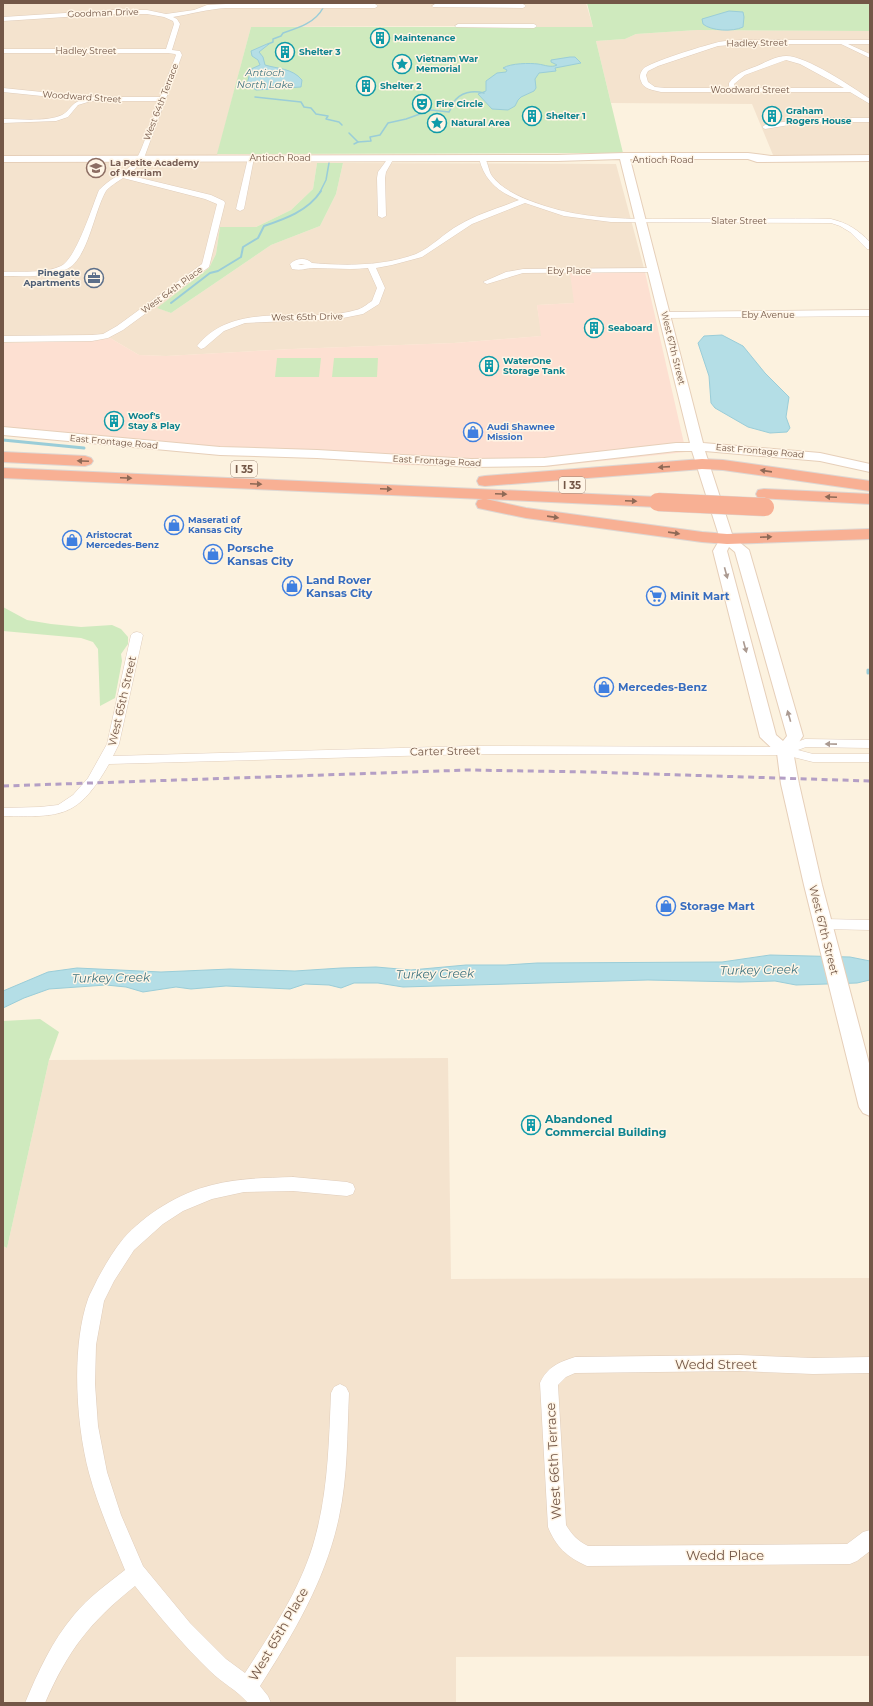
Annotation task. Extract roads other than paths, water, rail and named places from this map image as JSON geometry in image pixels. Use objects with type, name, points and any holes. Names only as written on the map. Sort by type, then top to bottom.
[{"type":"highway","name":"I 35","points":[[3,457],[485,481],[658,495],[764,501],[870,512]]},
{"type":"highway","points":[[485,481],[702,464],[723,465],[870,486]]},
{"type":"highway","name":"I 35","points":[[3,473],[420,491],[658,495]]},
{"type":"highway","points":[[420,491],[526,513],[702,537],[727,538],[870,534]]},
{"type":"highway","name":"I 35","points":[[764,501],[870,499]]},
{"type":"street","points":[[435,6],[523,5],[524,13]]},
{"type":"street","name":"Goodman Drive","points":[[3,19],[112,12],[148,12],[166,16],[202,10],[211,11],[214,8],[233,6],[375,6]]},
{"type":"street","name":"West 64th Terrace","points":[[3,274],[47,272],[69,264],[76,254],[103,190],[109,183],[136,166],[141,158],[178,55],[178,52],[168,51],[177,24],[175,20],[166,16]]},
{"type":"street","points":[[525,20],[526,26]]},
{"type":"street","points":[[458,26],[534,26]]},
{"type":"street","points":[[760,42],[773,49]]},
{"type":"street","name":"Hadley Street","points":[[650,88],[644,83],[643,75],[646,70],[656,65],[717,44],[760,42],[870,42]]},
{"type":"street","points":[[841,42],[870,56]]},
{"type":"street","name":"Hadley Street","points":[[3,51],[168,51]]},
{"type":"street","points":[[779,52],[786,55],[786,58]]},
{"type":"street","points":[[733,90],[731,84],[736,77],[786,58],[792,58],[870,102]]},
{"type":"street","name":"Woodward Street","points":[[650,88],[665,90],[851,90]]},
{"type":"street","name":"Woodward Street","points":[[3,90],[91,99],[161,99]]},
{"type":"street","points":[[70,97],[76,104]]},
{"type":"street","points":[[3,121],[54,120],[66,116],[76,104],[91,99]]},
{"type":"street","points":[[765,127],[807,120],[870,120]]},
{"type":"street","name":"Antioch Road","points":[[3,158],[870,158]]},
{"type":"street","points":[[240,209],[251,158]]},
{"type":"street","points":[[382,216],[381,178],[382,172],[391,158]]},
{"type":"street","points":[[482,158],[485,171],[496,184],[524,201],[549,210],[578,216],[607,220],[640,221]]},
{"type":"street","name":"West 67th Street","points":[[624,158],[702,464],[727,538]]},
{"type":"street","name":"West 64th Place","points":[[3,339],[83,339],[105,336],[120,328],[206,265],[221,203],[208,197],[122,176]]},
{"type":"street","points":[[310,265],[333,267],[371,266],[396,262],[419,254],[437,245],[451,233],[463,226],[524,201]]},
{"type":"street","name":"Slater Street","points":[[640,221],[838,222],[850,228],[870,248]]},
{"type":"street","name":"West 65th Drive","points":[[201,346],[226,327],[245,320],[268,318],[334,317],[354,315],[364,311],[373,306],[381,295],[381,286],[371,266]]},
{"type":"street","name":"Eby Place","points":[[487,282],[508,274],[523,271],[653,270]]},
{"type":"street","name":"Eby Avenue","points":[[665,315],[870,313]]},
{"type":"street","name":"East Frontage Road","points":[[3,431],[220,451],[324,454],[471,463],[544,462],[676,447],[698,446],[789,453],[820,457],[870,468]]},
{"type":"street","points":[[785,751],[795,736],[742,550],[727,538],[720,551],[768,736],[785,751],[812,758],[870,758]]},
{"type":"street","points":[[735,609],[759,609]]},
{"type":"street","name":"West 65th Street","points":[[3,812],[45,812],[63,808],[76,799],[88,784],[106,760],[113,744],[137,635]]},
{"type":"street","points":[[785,751],[806,743],[870,744]]},
{"type":"street","name":"Carter Street","points":[[106,760],[473,750],[602,752],[785,751]]},
{"type":"street","name":"West 67th Street","points":[[785,751],[790,784],[823,924],[870,1107]]},
{"type":"street","points":[[823,924],[870,925]]},
{"type":"street","points":[[261,1703],[247,1687],[219,1666],[182,1630],[136,1573],[112,1516],[100,1480],[89,1426],[86,1384],[87,1345],[96,1300],[108,1276],[128,1245],[157,1219],[177,1206],[211,1192],[233,1187],[293,1184],[347,1189]]},
{"type":"street","name":"Wedd Street","points":[[562,1369],[575,1365],[715,1363],[813,1366],[870,1365]]},
{"type":"street","name":"West 66th Terrace","points":[[562,1369],[554,1374],[549,1383],[557,1527],[563,1540],[576,1551]]},
{"type":"street","name":"West 65th Place","points":[[247,1687],[300,1601],[319,1556],[330,1517],[336,1474],[340,1393]]},
{"type":"street","name":"Wedd Place","points":[[576,1551],[588,1556],[850,1554],[870,1539]]},
{"type":"street","points":[[34,1703],[48,1670],[68,1638],[91,1611],[136,1573]]},
{"type":"water","points":[[729,11],[743,12],[743,27],[734,30],[722,30],[711,28],[703,24],[702,19]]},
{"type":"water","name":"Antioch North Lake","points":[[269,44],[259,52],[263,57],[265,65],[294,73],[302,80],[301,87],[256,90],[247,84],[251,69],[260,65],[258,60],[252,56],[251,51]]},
{"type":"water","points":[[575,57],[581,63],[555,68],[556,71],[539,73],[535,79],[536,88],[534,91],[521,97],[515,106],[508,110],[492,109],[478,94],[486,91],[486,81],[497,73],[506,72],[507,70],[503,68],[506,66],[515,64],[538,64],[552,66],[557,65],[551,62],[551,60]]},
{"type":"water","points":[[722,335],[743,346],[765,373],[789,397],[786,417],[790,428],[787,432],[770,433],[748,427],[715,408],[711,403],[709,376],[698,343],[704,336]]},
{"type":"water","name":"Turkey Creek","points":[[770,955],[850,957],[870,961],[870,980],[857,983],[796,985],[775,981],[740,982],[648,980],[403,987],[378,983],[354,983],[341,988],[329,985],[305,984],[290,989],[226,986],[191,989],[176,987],[143,992],[126,987],[106,985],[49,989],[24,998],[3,1008],[3,991],[48,972],[77,968],[161,972],[230,969],[295,971],[376,967],[411,970],[466,965],[537,963],[722,962]]},
{"type":"waterway","points":[[268,44],[273,42],[273,39],[281,36],[283,33],[311,21],[323,8]]},
{"type":"waterway","points":[[358,142],[371,141],[370,137],[380,135],[388,123],[406,119],[431,110],[449,112],[453,103],[459,96],[471,92],[484,93]]},
{"type":"waterway","points":[[255,97],[301,102],[304,107],[311,108],[316,114],[328,116],[326,119],[339,122],[342,125]]},
{"type":"waterway","points":[[349,133],[358,142]]},
{"type":"waterway","points":[[354,144],[358,142]]},
{"type":"waterway","points":[[320,192],[326,180],[329,163]]},
{"type":"waterway","points":[[171,303],[210,273],[218,271],[241,257],[243,247],[258,238],[264,226],[288,217],[303,209],[310,204],[321,191]]},
{"type":"waterway","points":[[3,440],[84,448]]},
{"type":"railway","points":[[3,786],[468,770],[590,772],[870,781]]},
{"type":"place","name":"Maintenance","points":[[380,38]]},
{"type":"place","name":"Shelter 3","points":[[285,52]]},
{"type":"place","name":"Vietnam War Memorial","points":[[402,64]]},
{"type":"place","name":"Shelter 2","points":[[366,86]]},
{"type":"place","name":"Fire Circle","points":[[422,104]]},
{"type":"place","name":"Shelter 1","points":[[532,116]]},
{"type":"place","name":"Graham Rogers House","points":[[772,116]]},
{"type":"place","name":"Natural Area","points":[[437,123]]},
{"type":"place","name":"La Petite Academy of Merriam","points":[[96,168]]},
{"type":"place","name":"Pinegate Apartments","points":[[94,278]]},
{"type":"place","name":"Seaboard","points":[[594,328]]},
{"type":"place","name":"WaterOne Storage Tank","points":[[489,366]]},
{"type":"place","name":"Woof's Stay & Play","points":[[114,421]]},
{"type":"place","name":"Audi Shawnee Mission","points":[[473,432]]},
{"type":"place","name":"Maserati of Kansas City","points":[[174,525]]},
{"type":"place","name":"Aristocrat Mercedes-Benz","points":[[72,540]]},
{"type":"place","name":"Porsche Kansas City","points":[[213,554]]},
{"type":"place","name":"Land Rover Kansas City","points":[[292,586]]},
{"type":"place","name":"Minit Mart","points":[[656,596]]},
{"type":"place","name":"Mercedes-Benz","points":[[604,687]]},
{"type":"place","name":"Storage Mart","points":[[666,906]]},
{"type":"place","name":"Abandoned Commercial Building","points":[[531,1125]]}]
